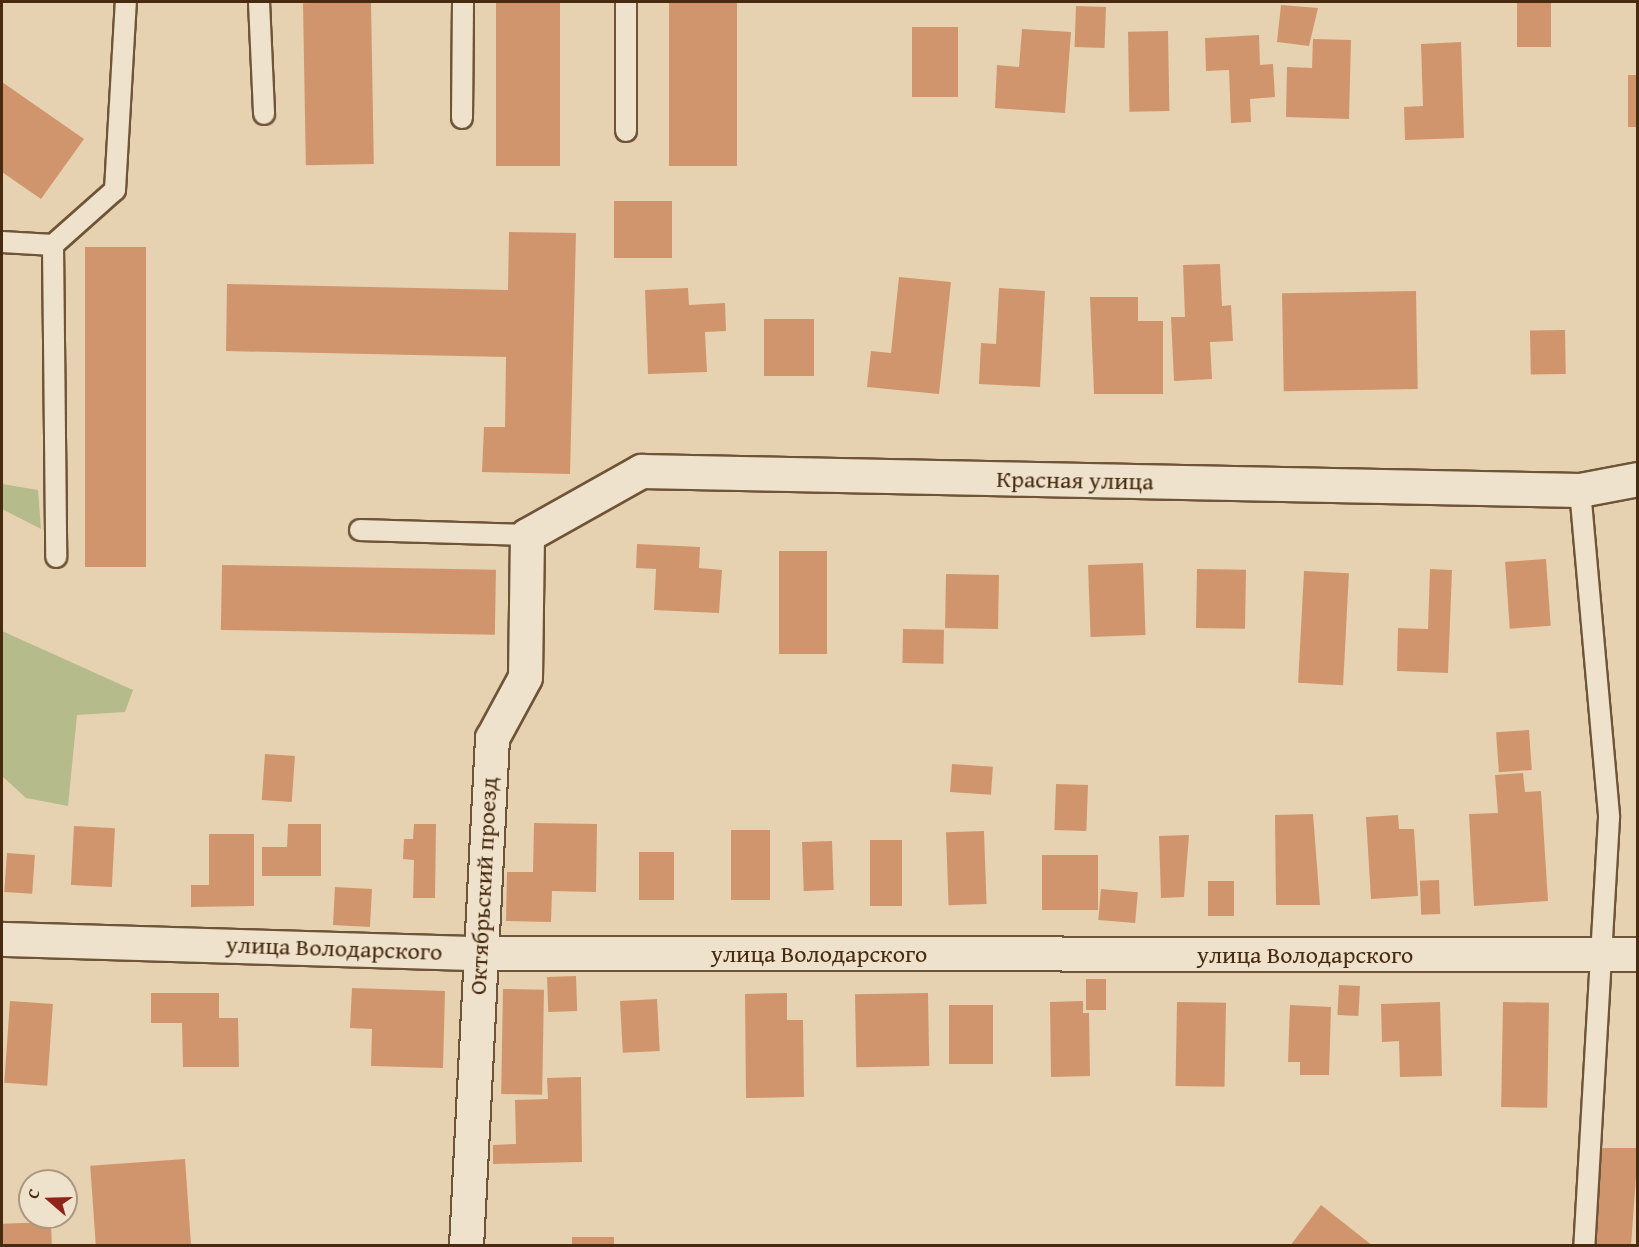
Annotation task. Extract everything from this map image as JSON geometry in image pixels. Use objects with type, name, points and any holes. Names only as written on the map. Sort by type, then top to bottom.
[{"type":"street","name":"Красная улица","points":[[527,535],[641,471],[1580,490],[1638,479]]},
{"type":"street","name":"Октябрьский проезд","points":[[466,1245],[479,953],[492,738],[525,677],[527,535]]},
{"type":"street","name":"улица Володарского","points":[[2,939],[479,953],[1602,957],[1638,954]]},
{"type":"lane","points":[[2,242],[53,245],[115,190],[126,2]]},
{"type":"lane","points":[[259,2],[264,114]]},
{"type":"lane","points":[[462,118],[463,2]]},
{"type":"lane","points":[[626,2],[626,131]]},
{"type":"lane","points":[[53,245],[56,557]]},
{"type":"lane","points":[[1580,490],[1609,818],[1602,957],[1587,1121],[1584,1245]]},
{"type":"lane","points":[[360,531],[527,535]]},
{"type":"green space","points":[[2,484],[38,490],[41,529],[2,509]]},
{"type":"green space","points":[[2,631],[133,690],[125,712],[77,715],[68,806],[26,798],[2,776]]},
{"type":"building","points":[[371,2],[374,164],[306,165],[303,3]]},
{"type":"building","points":[[496,2],[560,2],[560,166],[496,166]]},
{"type":"building","points":[[669,2],[737,2],[737,166],[669,166]]},
{"type":"building","points":[[1517,2],[1551,2],[1551,47],[1517,47]]},
{"type":"building","points":[[1281,5],[1318,8],[1309,46],[1277,42]]},
{"type":"building","points":[[1076,6],[1106,7],[1105,48],[1075,47]]},
{"type":"building","points":[[912,27],[958,27],[958,97],[912,97]]},
{"type":"building","points":[[1022,29],[1071,32],[1065,113],[995,108],[997,65],[1019,67]]},
{"type":"building","points":[[1168,31],[1169,111],[1129,112],[1128,32]]},
{"type":"building","points":[[1259,35],[1260,65],[1273,64],[1275,97],[1250,99],[1251,122],[1231,123],[1229,70],[1206,71],[1205,38]]},
{"type":"building","points":[[1313,39],[1351,40],[1349,119],[1286,117],[1287,67],[1312,68]]},
{"type":"building","points":[[1461,42],[1464,138],[1405,140],[1404,107],[1423,106],[1421,44]]},
{"type":"building","points":[[1628,75],[1638,75],[1638,127],[1628,127]]},
{"type":"building","points":[[2,82],[84,139],[41,199],[2,172]]},
{"type":"building","points":[[614,201],[672,201],[672,258],[614,258]]},
{"type":"building","points":[[509,232],[576,233],[570,474],[482,472],[484,427],[505,427],[506,357],[226,351],[227,284],[508,290]]},
{"type":"building","points":[[85,247],[146,247],[146,567],[85,567]]},
{"type":"building","points":[[1220,264],[1222,306],[1231,305],[1233,341],[1210,342],[1212,379],[1174,381],[1171,317],[1185,317],[1183,265]]},
{"type":"building","points":[[899,277],[951,282],[939,394],[867,387],[871,351],[891,353]]},
{"type":"building","points":[[688,288],[689,305],[725,303],[726,331],[705,332],[707,372],[648,374],[645,290]]},
{"type":"building","points":[[999,288],[1045,291],[1040,387],[979,384],[981,343],[996,344]]},
{"type":"building","points":[[1416,291],[1418,389],[1284,391],[1282,293]]},
{"type":"building","points":[[1090,297],[1138,297],[1138,321],[1163,321],[1163,394],[1094,394]]},
{"type":"building","points":[[764,319],[814,319],[814,376],[764,376]]},
{"type":"building","points":[[1565,330],[1566,374],[1531,375],[1530,331]]},
{"type":"building","points":[[637,544],[700,547],[699,568],[722,570],[719,613],[654,610],[656,569],[636,568]]},
{"type":"building","points":[[779,551],[827,551],[827,654],[779,654]]},
{"type":"building","points":[[1546,559],[1551,626],[1510,629],[1505,562]]},
{"type":"building","points":[[1143,563],[1146,635],[1091,637],[1088,565]]},
{"type":"building","points":[[222,565],[496,570],[495,635],[221,630]]},
{"type":"building","points":[[1197,569],[1246,570],[1245,629],[1196,628]]},
{"type":"building","points":[[1430,569],[1452,570],[1448,673],[1397,671],[1398,628],[1428,629]]},
{"type":"building","points":[[1304,571],[1349,573],[1343,685],[1298,683]]},
{"type":"building","points":[[946,574],[999,575],[998,629],[945,628]]},
{"type":"building","points":[[903,629],[944,630],[943,664],[902,663]]},
{"type":"building","points":[[1529,730],[1532,770],[1499,772],[1496,732]]},
{"type":"building","points":[[265,754],[295,756],[292,802],[262,800]]},
{"type":"building","points":[[952,764],[993,767],[991,795],[950,792]]},
{"type":"building","points":[[1523,773],[1525,792],[1541,791],[1548,901],[1474,906],[1469,814],[1498,813],[1495,775]]},
{"type":"building","points":[[1056,784],[1088,785],[1086,831],[1054,830]]},
{"type":"building","points":[[1313,814],[1320,905],[1276,905],[1275,815]]},
{"type":"building","points":[[1398,815],[1399,829],[1414,829],[1418,896],[1371,899],[1366,817]]},
{"type":"building","points":[[534,823],[597,824],[596,892],[552,891],[551,922],[506,921],[507,872],[533,872]]},
{"type":"building","points":[[288,824],[321,824],[321,876],[262,876],[262,847],[287,847]]},
{"type":"building","points":[[414,824],[436,824],[435,898],[413,898],[414,860],[403,859],[404,839],[413,839]]},
{"type":"building","points":[[74,826],[115,828],[112,887],[71,885]]},
{"type":"building","points":[[731,830],[770,830],[770,900],[731,900]]},
{"type":"building","points":[[984,831],[987,904],[949,905],[946,832]]},
{"type":"building","points":[[209,834],[254,834],[254,906],[191,907],[191,885],[209,885]]},
{"type":"building","points":[[1189,835],[1184,897],[1161,898],[1159,836]]},
{"type":"building","points":[[870,840],[902,840],[902,906],[870,906]]},
{"type":"building","points":[[832,841],[834,890],[804,891],[802,842]]},
{"type":"building","points":[[639,852],[674,852],[674,900],[639,900]]},
{"type":"building","points":[[7,853],[35,855],[32,894],[4,892]]},
{"type":"building","points":[[1042,855],[1098,855],[1098,910],[1042,910]]},
{"type":"building","points":[[1439,880],[1440,914],[1421,915],[1420,881]]},
{"type":"building","points":[[1208,881],[1234,881],[1234,916],[1208,916]]},
{"type":"building","points":[[335,887],[372,889],[370,927],[333,925]]},
{"type":"building","points":[[1101,889],[1138,892],[1135,923],[1098,920]]},
{"type":"building","points":[[576,976],[577,1011],[548,1012],[547,977]]},
{"type":"building","points":[[1086,979],[1106,979],[1106,1010],[1086,1010]]},
{"type":"building","points":[[1339,985],[1360,986],[1358,1016],[1337,1015]]},
{"type":"building","points":[[352,988],[445,991],[443,1068],[371,1066],[372,1029],[350,1028]]},
{"type":"building","points":[[503,989],[544,990],[542,1095],[501,1094]]},
{"type":"building","points":[[151,993],[219,993],[219,1018],[238,1018],[239,1067],[183,1067],[182,1023],[151,1023]]},
{"type":"building","points":[[787,993],[787,1020],[803,1020],[804,1097],[746,1098],[745,994]]},
{"type":"building","points":[[928,993],[929,1066],[856,1067],[855,994]]},
{"type":"building","points":[[657,999],[660,1051],[623,1053],[620,1001]]},
{"type":"building","points":[[10,1001],[53,1004],[47,1086],[4,1083]]},
{"type":"building","points":[[1083,1001],[1083,1013],[1089,1013],[1090,1076],[1051,1077],[1050,1002]]},
{"type":"building","points":[[1177,1002],[1226,1003],[1225,1087],[1176,1086]]},
{"type":"building","points":[[1440,1002],[1442,1076],[1400,1077],[1399,1041],[1382,1042],[1381,1004]]},
{"type":"building","points":[[1503,1002],[1549,1003],[1547,1108],[1501,1107]]},
{"type":"building","points":[[949,1005],[993,1005],[993,1064],[949,1064]]},
{"type":"building","points":[[1290,1005],[1331,1007],[1329,1075],[1300,1075],[1300,1062],[1288,1062]]},
{"type":"building","points":[[581,1077],[582,1162],[493,1164],[493,1145],[516,1144],[515,1100],[548,1099],[547,1078]]},
{"type":"building","points":[[1595,1148],[1638,1148],[1631,1246],[1595,1246]]},
{"type":"building","points":[[185,1159],[191,1246],[96,1246],[90,1166]]},
{"type":"building","points":[[1321,1205],[1373,1246],[1290,1246]]},
{"type":"building","points":[[18,1223],[18,1229],[51,1229],[52,1246],[3,1246],[2,1224]]},
{"type":"building","points":[[572,1237],[614,1237],[614,1246],[572,1246]]}]
